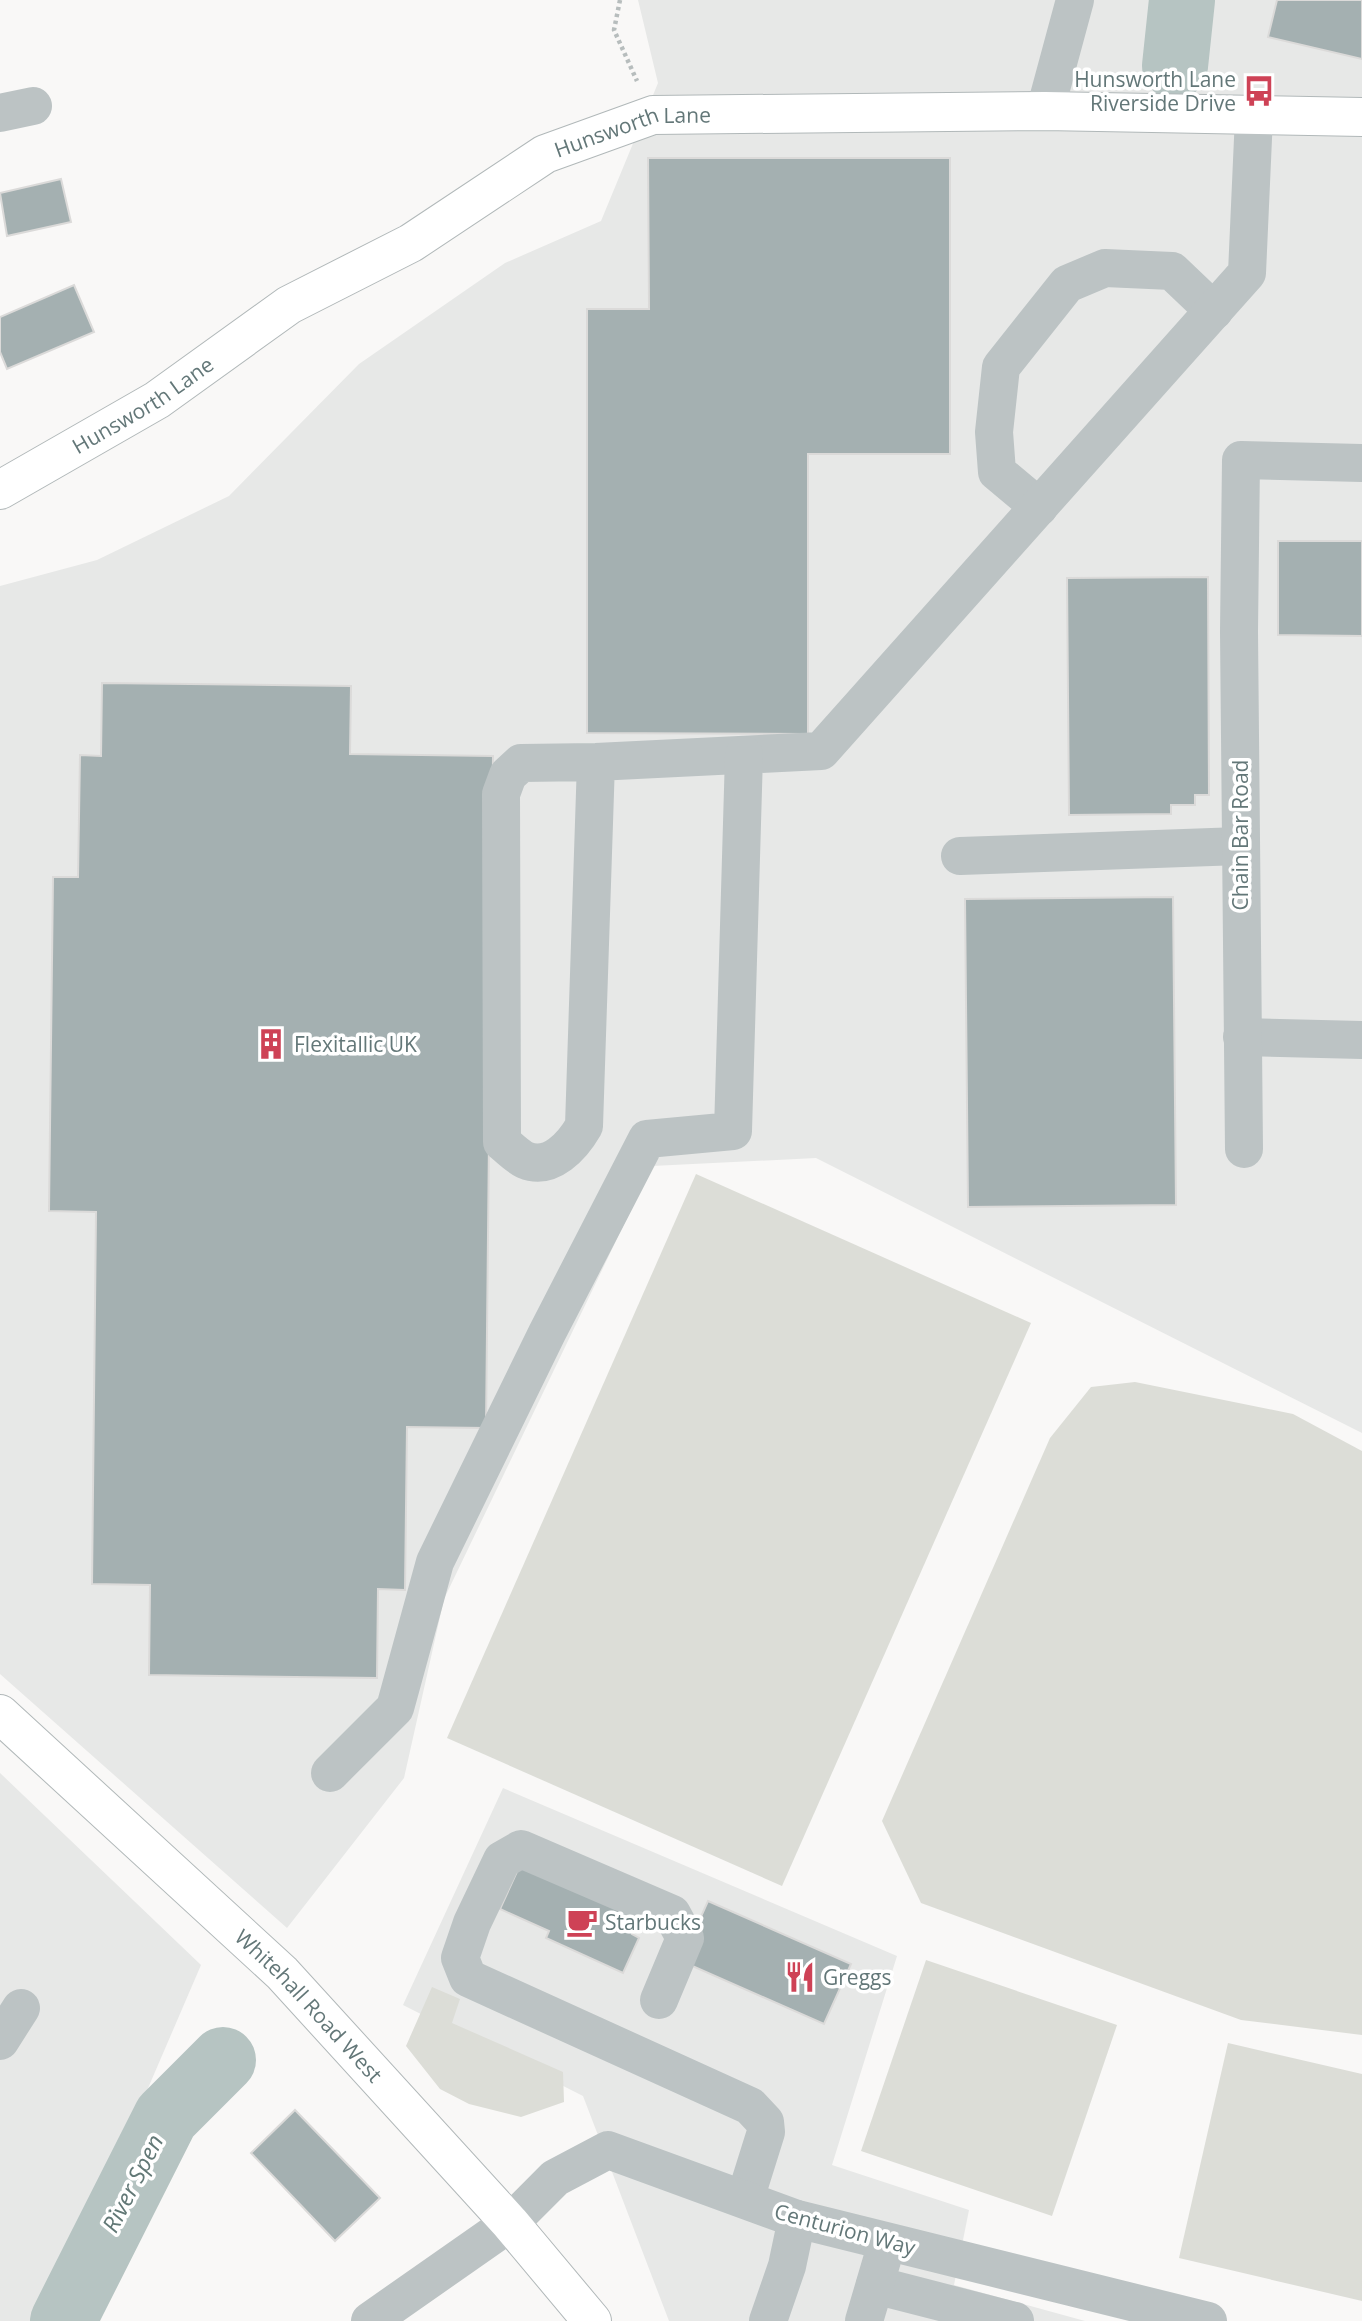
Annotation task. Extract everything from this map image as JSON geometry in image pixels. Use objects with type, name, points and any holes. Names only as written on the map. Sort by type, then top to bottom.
[{"type":"main road","name":"Hunsworth Lane","points":[[0,490],[157,400],[289,304],[411,243],[545,155],[653,115],[1045,111],[1362,117]]},
{"type":"main road","name":"Whitehall Road West","points":[[0,1714],[282,1973],[510,2223],[592,2321]]},
{"type":"street","points":[[1045,111],[1074,0]]},
{"type":"street","points":[[596,762],[584,1126],[574,1142],[559,1155],[545,1161],[528,1161],[502,1142],[501,794],[508,775],[521,763],[821,751],[1247,273],[1254,116]]},
{"type":"street","points":[[1039,507],[997,472],[994,432],[1001,367],[1067,284],[1105,268],[1172,271],[1214,311]]},
{"type":"street","name":"Chain Bar Road","points":[[1244,1149],[1239,632],[1241,460],[1362,463]]},
{"type":"street","points":[[330,1773],[396,1708],[435,1562],[647,1139],[733,1131],[744,755]]},
{"type":"street","points":[[960,856],[1241,846]]},
{"type":"street","points":[[1242,1037],[1362,1040]]},
{"type":"street","points":[[659,2000],[685,1938],[672,1914],[521,1849],[502,1860],[472,1923],[460,1958],[468,1978],[750,2106],[765,2122],[766,2132],[745,2199]]},
{"type":"street","points":[[0,2042],[21,2008]]},
{"type":"street","name":"Centurion Way","points":[[370,2321],[510,2223],[555,2178],[608,2150],[797,2219],[1208,2321]]},
{"type":"street","points":[[768,2321],[787,2266],[797,2219]]},
{"type":"street","points":[[888,2241],[870,2303],[1015,2321]]},
{"type":"path","points":[[620,0],[614,30],[653,115]]},
{"type":"shaded area","points":[[638,0],[1362,0],[1362,1433],[816,1158],[652,1166],[444,1599],[404,1778],[287,1928],[0,1674],[0,586],[97,560],[229,496],[359,364],[505,263],[601,221],[658,83]]},
{"type":"shaded area","points":[[696,1174],[1031,1323],[782,1886],[447,1738]]},
{"type":"shaded area","points":[[1135,1382],[1293,1414],[1362,1451],[1362,2035],[1241,2020],[921,1903],[882,1821],[1050,1438],[1091,1387]]},
{"type":"shaded area","points":[[0,1773],[201,1965],[50,2316],[54,2321],[0,2321]]},
{"type":"shaded area","points":[[503,1788],[897,1956],[832,2165],[969,2210],[954,2285],[1085,2321],[669,2321],[583,2096],[403,2005]]},
{"type":"shaded area","points":[[926,1960],[1117,2025],[1052,2216],[861,2151]]},
{"type":"shaded area","points":[[432,1987],[460,1999],[452,2023],[563,2072],[564,2102],[521,2117],[469,2104],[440,2089],[406,2046]]},
{"type":"shaded area","points":[[1228,2043],[1362,2074],[1362,2301],[1179,2258]]},
{"type":"building","points":[[1277,0],[1362,0],[1362,59],[1268,37]]},
{"type":"building","points":[[648,158],[950,158],[950,454],[808,454],[808,734],[587,733],[587,309],[649,309]]},
{"type":"building","points":[[61,179],[71,222],[7,236],[0,193]]},
{"type":"building","points":[[74,285],[94,332],[7,369],[0,352],[0,317]]},
{"type":"building","points":[[1278,541],[1362,541],[1362,636],[1278,635]]},
{"type":"building","points":[[1208,577],[1209,795],[1195,795],[1195,805],[1171,805],[1171,814],[1069,815],[1067,578]]},
{"type":"building","name":"Flexitallic UK","points":[[102,683],[351,686],[350,754],[493,756],[486,1428],[407,1427],[405,1590],[378,1589],[377,1678],[149,1675],[150,1585],[92,1584],[96,1212],[49,1211],[53,877],[78,877],[80,755],[101,756]]},
{"type":"building","points":[[1173,897],[1176,1205],[968,1207],[965,899]]},
{"type":"building","name":"Starbucks","points":[[520,1865],[642,1912],[632,1934],[639,1938],[623,1973],[546,1938],[549,1931],[500,1909]]},
{"type":"building","points":[[708,1901],[851,1964],[824,2024],[681,1961]]},
{"type":"building","points":[[295,2110],[380,2198],[335,2241],[251,2153]]},
{"type":"waterway","name":"River Spen","points":[[1175,66],[1182,0]]},
{"type":"waterway","name":"River Spen","points":[[63,2321],[166,2117],[223,2060]]},
{"type":"place","name":"Hunsworth Lane Riverside Drive","points":[[1259,91]]},
{"type":"place","name":"Flexitallic UK","points":[[271,1044]]},
{"type":"place","name":"Starbucks","points":[[582,1922]]},
{"type":"place","name":"Greggs","points":[[800,1977]]}]
